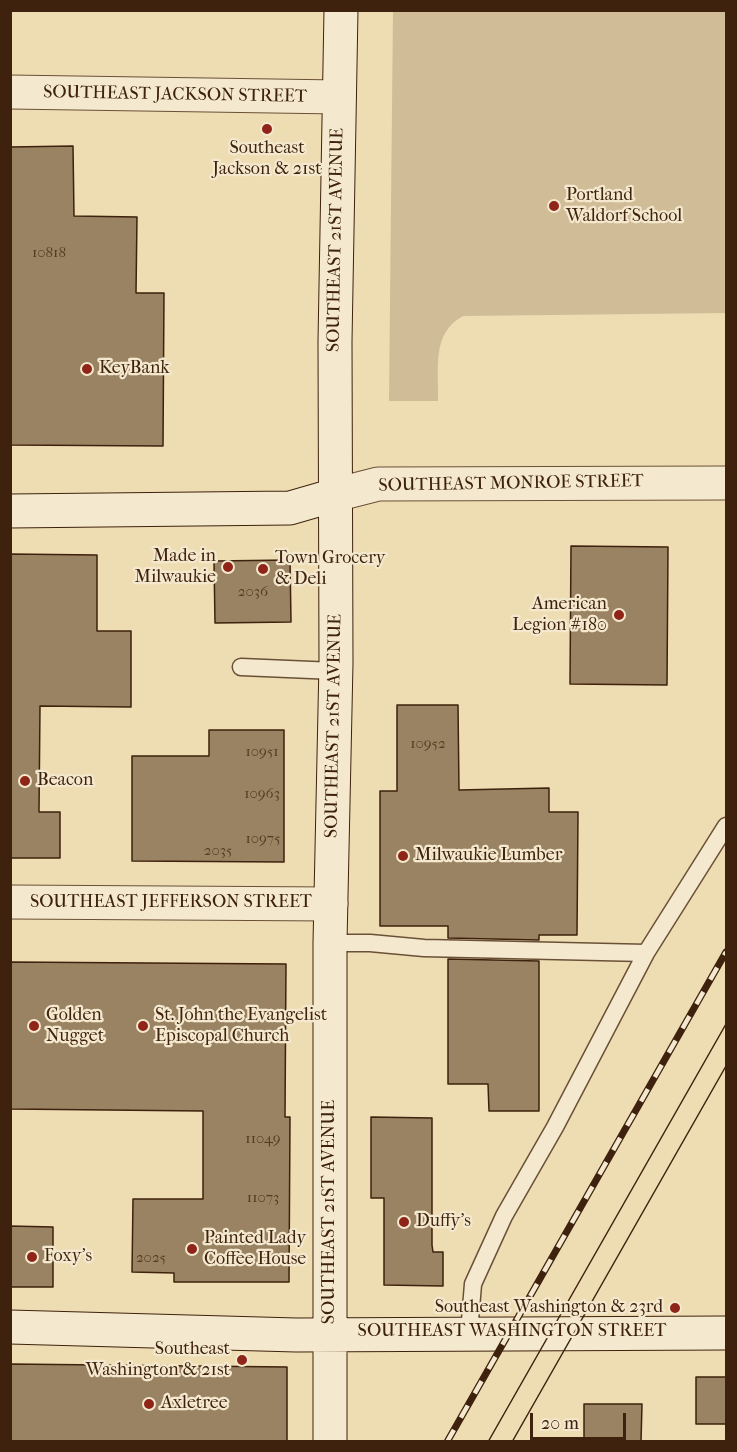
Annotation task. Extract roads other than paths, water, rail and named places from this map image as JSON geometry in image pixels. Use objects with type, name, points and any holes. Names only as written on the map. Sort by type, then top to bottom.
[{"type":"street","name":"SOUTHEAST 21ST AVENUE","points":[[330,1442],[330,943],[341,10]]},
{"type":"street","name":"SOUTHEAST JACKSON STREET","points":[[10,92],[339,97]]},
{"type":"street","name":"SOUTHEAST MONROE STREET","points":[[10,511],[290,508],[378,484],[726,483]]},
{"type":"street","name":"SOUTHEAST JEFFERSON STREET","points":[[10,903],[331,904]]},
{"type":"street","name":"SOUTHEAST WASHINGTON STREET","points":[[10,1327],[296,1335],[330,1332],[726,1333]]},
{"type":"lane","points":[[240,667],[335,671]]},
{"type":"lane","points":[[469,1333],[473,1284],[504,1216],[555,1127],[646,953],[726,826]]},
{"type":"lane","points":[[330,943],[370,943],[424,948],[646,953]]},
{"type":"tram line","points":[[488,1442],[726,1024]]},
{"type":"tram line","points":[[512,1442],[726,1066]]},
{"type":"railway","points":[[447,1442],[726,952]]},
{"type":"place","name":"Southeast Jackson & 21st","points":[[267,129]]},
{"type":"place","name":"Portland Waldorf School","points":[[554,206]]},
{"type":"place","name":"KeyBank","points":[[87,369]]},
{"type":"place","name":"Made in Milwaukie","points":[[228,567]]},
{"type":"place","name":"Town Grocery & Deli","points":[[263,569]]},
{"type":"place","name":"American Legion #180","points":[[619,615]]},
{"type":"place","name":"Beacon","points":[[25,781]]},
{"type":"place","name":"Milwaukie Lumber","points":[[403,856]]},
{"type":"place","name":"Golden Nugget","points":[[34,1026]]},
{"type":"place","name":"St. John the Evangelist Episcopal Church","points":[[143,1026]]},
{"type":"place","name":"Duffy's","points":[[404,1222]]},
{"type":"place","name":"Painted Lady Coffee House","points":[[192,1249]]},
{"type":"place","name":"Foxy's","points":[[32,1257]]},
{"type":"place","name":"Southeast Washington & 23rd","points":[[675,1308]]},
{"type":"place","name":"Southeast Washington & 21st","points":[[242,1360]]},
{"type":"place","name":"Axletree","points":[[149,1404]]}]
